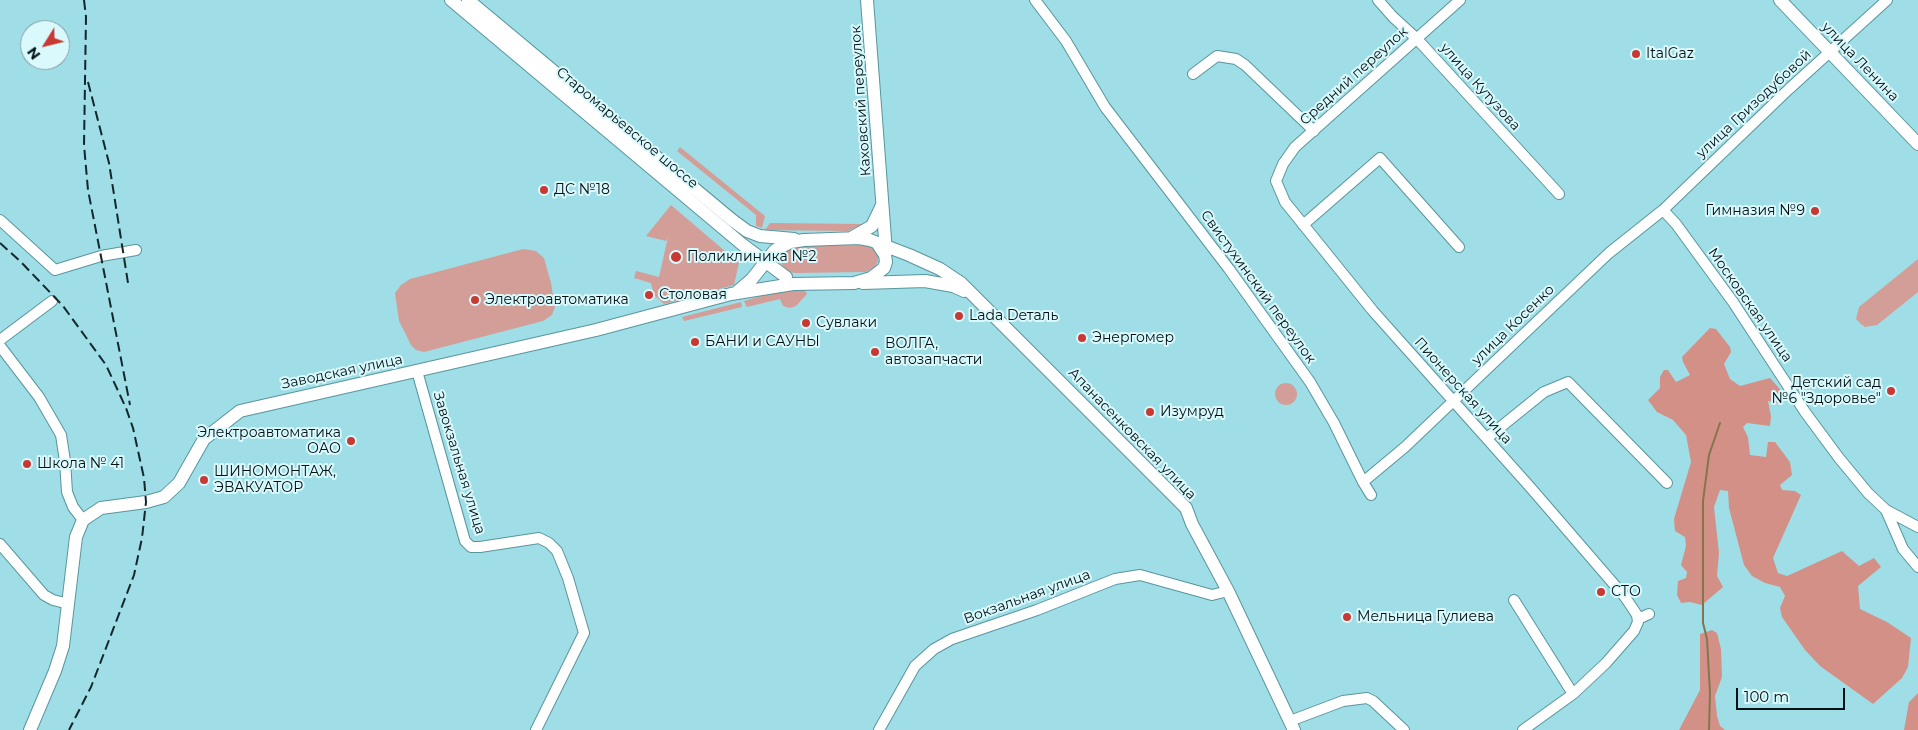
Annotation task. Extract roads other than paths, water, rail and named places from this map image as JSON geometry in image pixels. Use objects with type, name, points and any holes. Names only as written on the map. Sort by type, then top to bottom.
[{"type":"main road","name":"Старомарьевское шоссе","points":[[451,0],[764,262],[786,277]]},
{"type":"main road","name":"Старомарьевское шоссе","points":[[468,0],[747,231],[760,236],[804,240]]},
{"type":"main road","name":"Каховский переулок","points":[[854,283],[879,274],[886,262],[881,244],[885,222],[868,0]]},
{"type":"main road","name":"улица Ленина","points":[[1780,0],[1918,144]]},
{"type":"main road","points":[[849,238],[872,226],[880,213],[883,201]]},
{"type":"main road","points":[[885,222],[896,244],[910,255]]},
{"type":"main road","points":[[731,294],[744,287],[775,250],[786,244],[804,240],[860,238],[910,255],[952,276],[974,297]]},
{"type":"main road","points":[[786,244],[778,255],[777,260],[780,271],[794,281],[812,283]]},
{"type":"main road","points":[[751,251],[757,264],[752,279]]},
{"type":"main road","points":[[731,294],[793,284],[934,282],[953,286],[974,297]]},
{"type":"main road","name":"Заводская улица","points":[[83,520],[101,508],[146,502],[164,497],[179,483],[204,439],[240,411],[596,330],[731,294]]},
{"type":"main road","name":"Апанасенковская улица","points":[[974,297],[1186,508],[1192,524],[1228,591],[1292,726]]},
{"type":"main road","points":[[30,730],[55,671],[60,654],[69,604],[76,537],[83,520]]},
{"type":"street","name":"Свистухинский переулок","points":[[1036,0],[1066,41],[1105,107],[1230,269],[1310,382],[1334,423],[1371,495]]},
{"type":"street","name":"улица Кутузова","points":[[1378,0],[1393,17],[1417,38],[1559,194]]},
{"type":"street","name":"Средний переулок","points":[[1276,181],[1283,164],[1295,147],[1460,0]]},
{"type":"street","name":"улица Гризодубовой","points":[[1663,210],[1887,0]]},
{"type":"street","points":[[1193,74],[1217,56],[1236,59],[1245,65],[1314,131]]},
{"type":"street","points":[[1303,225],[1380,158],[1459,247]]},
{"type":"street","name":"Пионерская улица","points":[[1276,181],[1284,202],[1373,311],[1487,438],[1625,597],[1638,617]]},
{"type":"street","name":"улица Косенко","points":[[1363,482],[1405,447],[1609,253],[1663,210]]},
{"type":"street","name":"Московская улица","points":[[1663,210],[1676,224],[1733,302],[1805,412],[1838,458],[1886,510],[1914,526]]},
{"type":"street","points":[[0,220],[55,270],[101,256],[136,250]]},
{"type":"street","points":[[0,340],[52,301]]},
{"type":"street","points":[[0,346],[39,397],[61,435],[67,492],[72,507],[83,520]]},
{"type":"street","name":"Завокзальная улица","points":[[417,371],[466,541],[470,547],[539,538],[549,543],[557,551],[568,578],[584,633],[536,730]]},
{"type":"street","points":[[1487,438],[1544,392],[1568,382],[1667,483]]},
{"type":"street","name":"Московская улица","points":[[1886,510],[1903,549],[1918,567]]},
{"type":"street","points":[[1897,536],[1899,530],[1904,526],[1914,526]]},
{"type":"street","points":[[0,544],[44,595],[53,600],[69,604]]},
{"type":"street","name":"Вокзальная улица","points":[[880,730],[915,666],[934,649],[952,639],[1037,610],[1115,578],[1140,575],[1212,595],[1228,591]]},
{"type":"street","points":[[1514,600],[1574,694]]},
{"type":"street","points":[[1528,729],[1574,694],[1634,632],[1638,617],[1649,614]]},
{"type":"street","name":"Апанасенковская улица","points":[[1292,726],[1343,701],[1367,698],[1373,701],[1404,730]]},
{"type":"waterway","points":[[1709,730],[1710,693],[1707,639],[1703,623],[1703,501],[1709,455],[1720,423]]},
{"type":"railway","points":[[84,0],[86,17],[84,145],[88,190],[130,405]]},
{"type":"railway","points":[[88,82],[109,163],[128,283]]},
{"type":"railway","points":[[0,243],[63,306],[106,365],[133,428],[144,478],[146,502],[142,538],[134,575],[91,687],[69,730]]},
{"type":"place","name":"ItalGaz","points":[[1636,54]]},
{"type":"place","name":"ДС №18","points":[[544,190]]},
{"type":"place","name":"Гимназия №9","points":[[1815,211]]},
{"type":"place","name":"Поликлиника №2","points":[[676,257]]},
{"type":"place","name":"Столовая","points":[[649,295]]},
{"type":"place","name":"Электроавтоматика","points":[[475,300]]},
{"type":"place","name":"Lada Dеталь","points":[[959,316]]},
{"type":"place","name":"Сувлаки","points":[[806,323]]},
{"type":"place","name":"Энергомер","points":[[1082,338]]},
{"type":"place","name":"БАНИ и САУНЫ","points":[[695,342]]},
{"type":"place","name":"ВОЛГА, автозапчасти","points":[[875,352]]},
{"type":"place","name":"Детский сад №6 \"Здоровье\"","points":[[1891,391]]},
{"type":"place","name":"Изумруд","points":[[1150,412]]},
{"type":"place","name":"Электроавтоматика ОАО","points":[[351,441]]},
{"type":"place","name":"Школа № 41","points":[[27,464]]},
{"type":"place","name":"ШИНОМОНТАЖ, ЭВАКУАТОР","points":[[204,480]]},
{"type":"place","name":"СТО","points":[[1601,592]]},
{"type":"place","name":"Мельница Гулиева","points":[[1347,617]]}]
